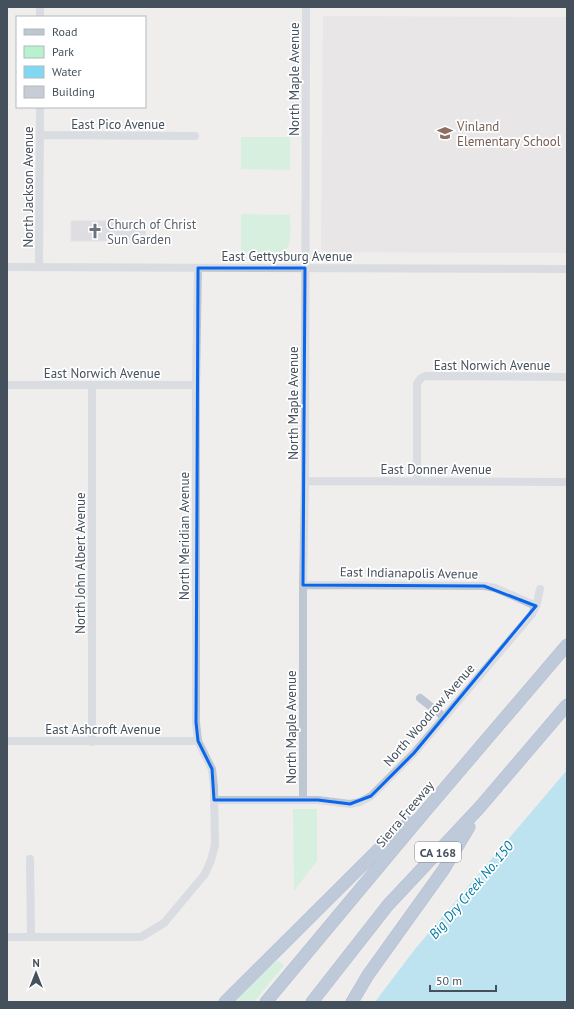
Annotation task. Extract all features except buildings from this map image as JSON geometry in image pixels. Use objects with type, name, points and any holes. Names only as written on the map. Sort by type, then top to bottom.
[{"type":"highway","name":"Sierra Freeway","points":[[266,1002],[422,815],[567,645]]},
{"type":"highway","name":"CA 168","points":[[312,1002],[388,905],[480,807],[567,705]]},
{"type":"highway","points":[[352,1002],[368,975],[444,869],[480,807]]},
{"type":"highway","points":[[225,1002],[398,830],[422,815]]},
{"type":"street","name":"North Maple Avenue","points":[[303,800],[306,7]]},
{"type":"street","name":"North Jackson Avenue","points":[[39,267],[40,108]]},
{"type":"street","name":"East Pico Avenue","points":[[40,135],[195,136]]},
{"type":"street","name":"East Gettysburg Avenue","points":[[7,267],[567,270]]},
{"type":"street","name":"North Meridian Avenue","points":[[7,937],[141,937],[164,923],[205,874],[211,860],[215,845],[212,769],[198,741],[196,722],[196,385],[198,268]]},
{"type":"street","name":"East Norwich Avenue","points":[[417,481],[417,390],[419,380],[425,376],[567,377]]},
{"type":"street","name":"East Norwich Avenue","points":[[7,385],[196,385]]},
{"type":"street","name":"North John Albert Avenue","points":[[92,385],[92,742]]},
{"type":"street","name":"East Donner Avenue","points":[[305,481],[567,482]]},
{"type":"street","name":"East Indianapolis Avenue","points":[[303,584],[484,586],[495,588],[536,606]]},
{"type":"street","name":"North Woodrow Avenue","points":[[214,800],[318,800],[350,804],[360,802],[371,796],[414,753],[532,614],[536,606],[540,589]]},
{"type":"street","points":[[420,698],[444,717]]},
{"type":"street","name":"East Ashcroft Avenue","points":[[7,742],[198,741]]},
{"type":"street","points":[[30,859],[31,937]]},
{"type":"highlighted area","points":[[198,268],[305,268],[303,585],[484,586],[536,606],[414,753],[371,796],[350,804],[318,800],[214,800],[212,769],[198,741],[196,722]]},
{"type":"shaded area","name":"Vinland Elementary School","points":[[323,16],[567,17],[567,253],[323,251],[321,249]]},
{"type":"green space","points":[[241,137],[290,137],[290,170],[241,169]]},
{"type":"green space","points":[[241,214],[290,215],[290,240],[287,249],[284,252],[241,252]]},
{"type":"green space","points":[[293,809],[317,809],[317,861],[294,891]]},
{"type":"green space","points":[[277,960],[284,965],[254,1002],[233,1002]]},
{"type":"water","name":"Big Dry Creek No. 150","points":[[567,770],[567,1002],[375,1002],[415,949]]},
{"type":"place","name":"Vinland Elementary School","points":[[445,133]]},
{"type":"place","name":"Church of Christ Sun Garden","points":[[95,231]]}]
